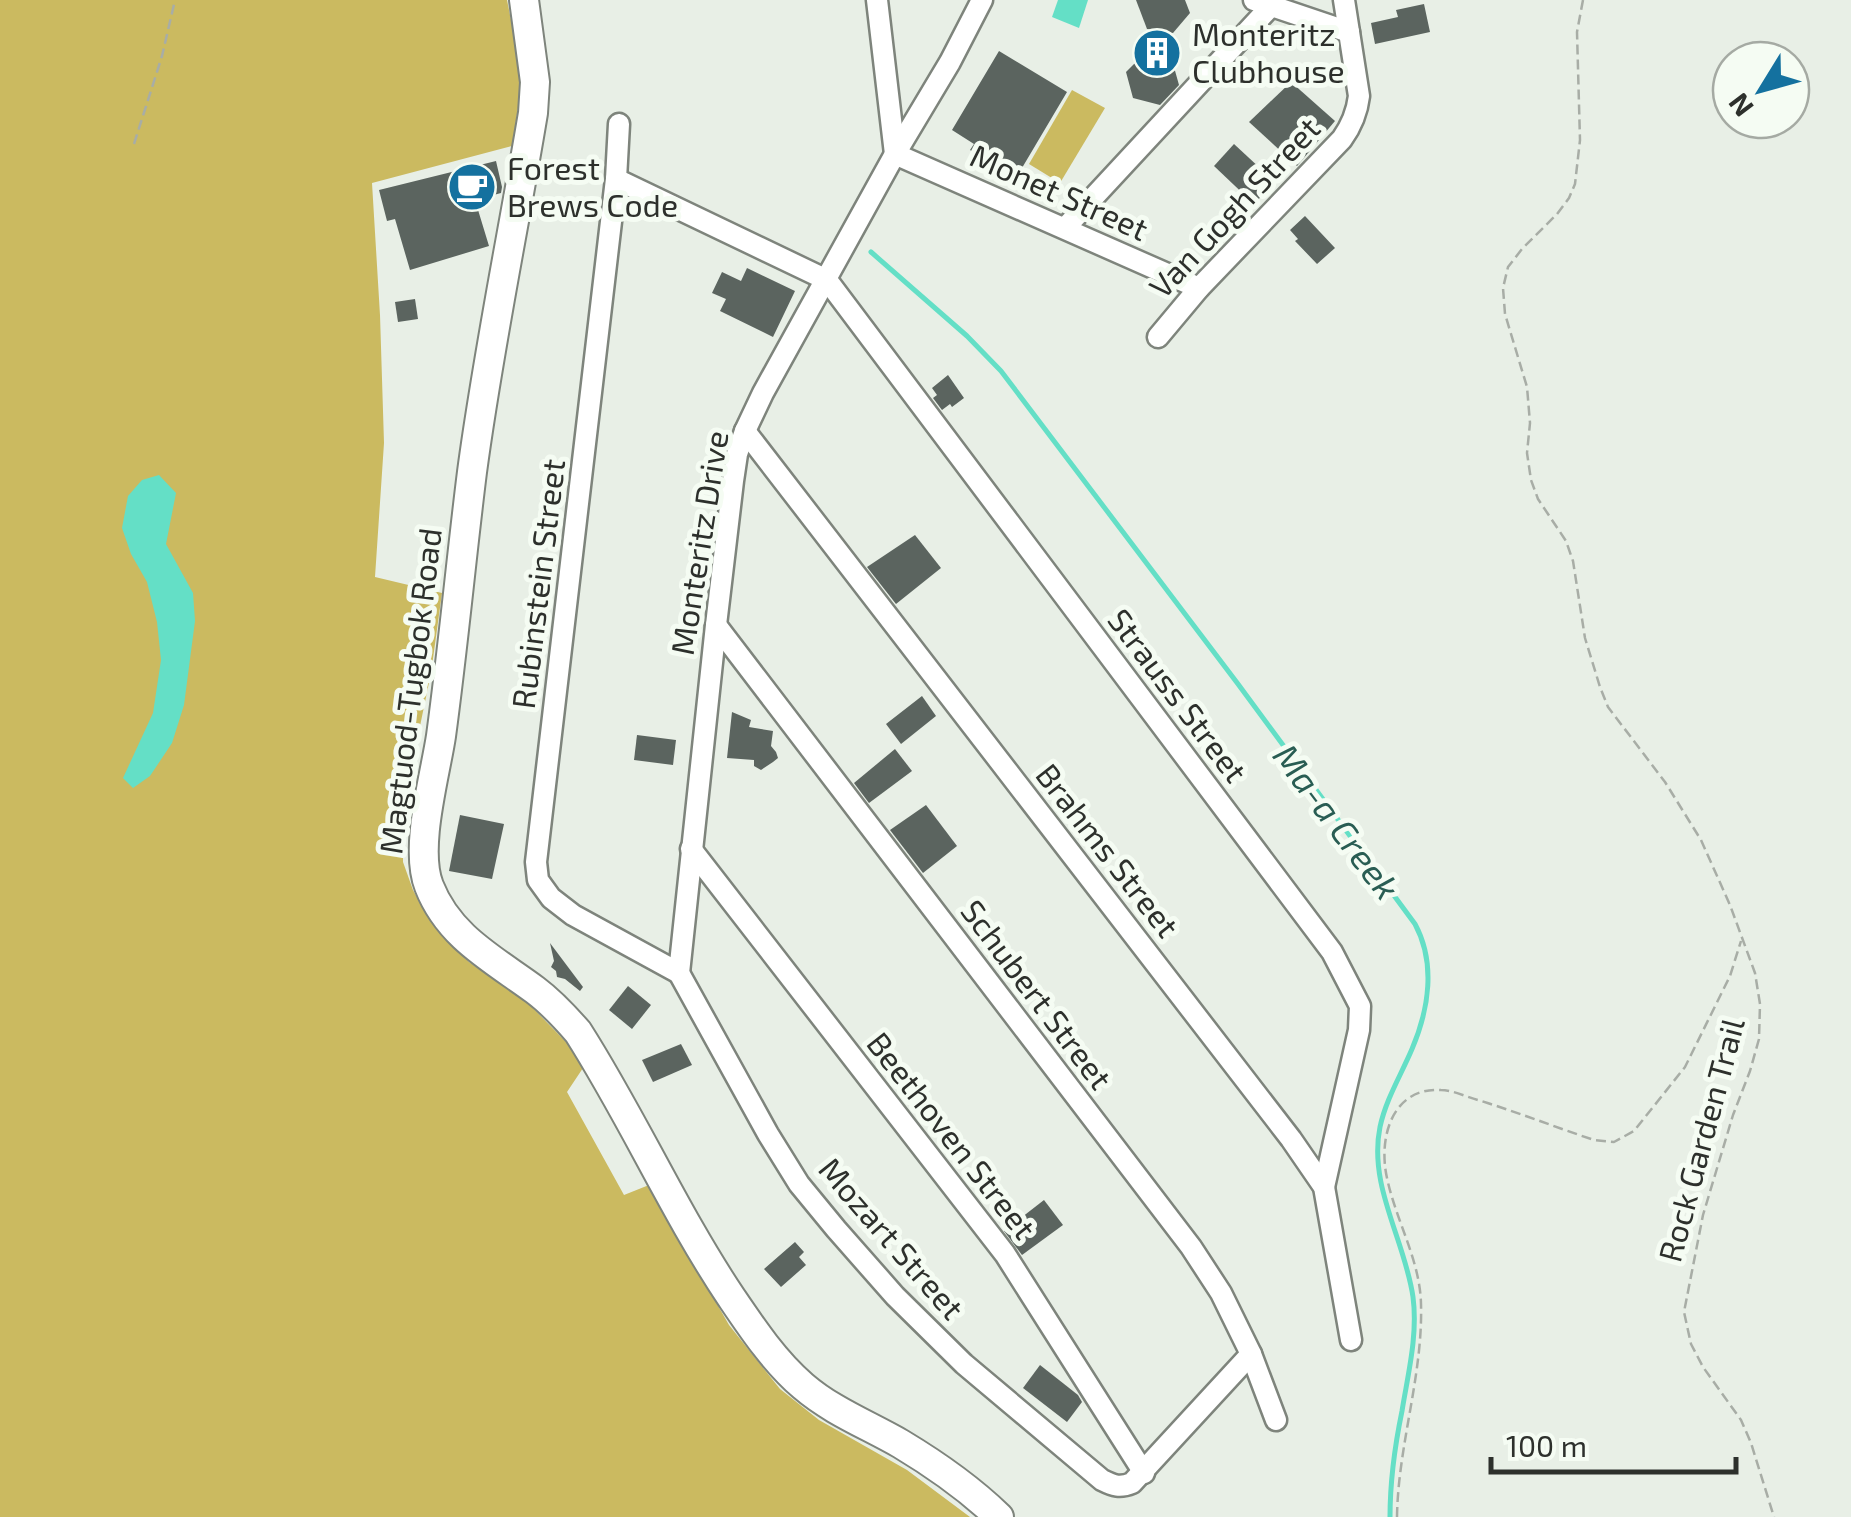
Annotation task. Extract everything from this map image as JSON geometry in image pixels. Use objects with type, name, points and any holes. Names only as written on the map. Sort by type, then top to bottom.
[{"type":"main road","name":"Magtuod-Tugbok Road","points":[[524,0],[535,82],[533,114],[472,470],[441,738],[424,839],[427,882],[438,904],[473,946],[536,991],[578,1032],[718,1277],[779,1362],[839,1412],[948,1473],[998,1517]]},
{"type":"street","points":[[877,0],[895,154]]},
{"type":"street","name":"Monteritz Drive","points":[[679,973],[735,468],[745,430],[982,0]]},
{"type":"street","name":"Van Gogh Street","points":[[1158,337],[1352,125],[1359,96],[1344,0]]},
{"type":"street","points":[[1065,228],[1262,3],[1350,32]]},
{"type":"street","name":"Rubinstein Street","points":[[619,124],[616,179],[536,862],[538,880],[551,898],[679,973]]},
{"type":"street","name":"Monet Street","points":[[895,154],[1199,288]]},
{"type":"street","points":[[616,179],[827,280]]},
{"type":"street","name":"Strauss Street","points":[[827,280],[1332,952],[1348,981],[1360,1006],[1359,1030],[1324,1187]]},
{"type":"street","name":"Brahms Street","points":[[745,430],[1279,1123],[1324,1187],[1351,1340]]},
{"type":"street","name":"Schubert Street","points":[[716,625],[1191,1247],[1222,1294],[1251,1354],[1276,1420]]},
{"type":"street","name":"Beethoven Street","points":[[692,849],[1004,1254],[1144,1473]]},
{"type":"street","name":"Mozart Street","points":[[679,973],[799,1184],[895,1296],[964,1364],[1102,1480],[1123,1487],[1144,1473]]},
{"type":"street","points":[[1144,1473],[1251,1354]]},
{"type":"path","points":[[134,144],[162,56],[174,0]]},
{"type":"path","name":"Rock Garden Trail","points":[[1582,0],[1577,32],[1580,140],[1575,184],[1558,214],[1522,248],[1508,268],[1503,288],[1506,314],[1527,388],[1531,480],[1573,561],[1585,638],[1608,707],[1643,750],[1692,823],[1715,870],[1755,974],[1760,1004],[1759,1039],[1732,1115],[1699,1232],[1684,1312],[1691,1344],[1703,1368],[1741,1420],[1774,1517]]},
{"type":"path","points":[[1397,1517],[1420,1340],[1421,1300],[1414,1261],[1386,1178],[1384,1150],[1388,1126],[1398,1106],[1416,1092],[1442,1090],[1594,1140],[1614,1142],[1634,1132],[1686,1068],[1730,976],[1741,939]]},
{"type":"shaded area","points":[[0,0],[507,0],[518,55],[520,95],[512,146],[372,183],[384,443],[375,577],[442,593],[414,755],[403,862],[426,914],[445,938],[469,962],[528,1003],[585,1065],[567,1092],[624,1195],[649,1185],[729,1325],[780,1389],[819,1420],[907,1470],[970,1517],[0,1517]]},
{"type":"shaded area","points":[[1058,0],[1088,0],[1079,28],[1052,17]]},
{"type":"shaded area","points":[[1072,90],[1105,108],[1060,183],[1029,164]]},
{"type":"shaded area","points":[[159,475],[176,493],[166,544],[193,593],[195,621],[184,705],[172,743],[150,776],[133,788],[123,778],[153,713],[161,660],[147,582],[122,528],[128,496],[142,480]]},
{"type":"building","points":[[1136,0],[1185,0],[1190,13],[1173,33],[1147,29]]},
{"type":"building","points":[[1424,4],[1430,32],[1375,44],[1371,23],[1398,17],[1396,10]]},
{"type":"building","points":[[1163,35],[1160,56],[1172,60],[1179,85],[1160,105],[1133,98],[1126,72]]},
{"type":"building","points":[[999,51],[1067,92],[1019,173],[995,158],[992,164],[970,150],[974,144],[952,130]]},
{"type":"building","points":[[1291,82],[1335,121],[1297,166],[1249,122]]},
{"type":"building","points":[[1234,144],[1275,182],[1254,204],[1214,166]]},
{"type":"building","points":[[496,161],[501,193],[475,200],[489,246],[410,270],[395,219],[387,221],[379,190]]},
{"type":"building","points":[[1305,216],[1335,248],[1317,264],[1290,230]]},
{"type":"building","points":[[747,268],[795,291],[773,337],[720,311],[726,299],[712,293],[722,272],[741,281]]},
{"type":"building","points":[[415,299],[418,319],[398,322],[395,302]]},
{"type":"building","points":[[948,375],[964,398],[942,410],[933,398],[937,395],[932,388]]},
{"type":"building","points":[[915,535],[941,568],[896,604],[867,567]]},
{"type":"building","points":[[922,696],[936,716],[901,744],[886,724]]},
{"type":"building","points":[[732,712],[751,720],[749,727],[773,731],[771,746],[778,758],[761,770],[754,766],[754,760],[727,758]]},
{"type":"building","points":[[637,735],[676,740],[673,765],[634,760]]},
{"type":"building","points":[[895,749],[912,771],[869,803],[854,783]]},
{"type":"building","points":[[926,805],[957,846],[923,873],[890,830]]},
{"type":"building","points":[[460,815],[504,824],[492,879],[449,871]]},
{"type":"building","points":[[550,943],[583,987],[580,991],[557,977],[551,967],[554,961]]},
{"type":"building","points":[[628,986],[651,1005],[632,1029],[609,1010]]},
{"type":"building","points":[[681,1044],[692,1065],[653,1082],[642,1060]]},
{"type":"building","points":[[1044,1200],[1063,1225],[1022,1255],[1004,1231]]},
{"type":"building","points":[[795,1242],[804,1252],[799,1257],[806,1265],[781,1287],[764,1269]]},
{"type":"building","points":[[1040,1365],[1082,1402],[1067,1422],[1023,1388]]},
{"type":"waterway","name":"Ma-a Creek","points":[[871,252],[1001,371],[1238,684],[1415,924],[1422,939],[1428,970],[1426,1002],[1418,1034],[1383,1117],[1378,1149],[1383,1192],[1409,1276],[1414,1311],[1412,1354],[1393,1464],[1390,1517]]},
{"type":"place","name":"Monteritz Clubhouse","points":[[1157,53]]},
{"type":"place","name":"Forest Brews Code","points":[[472,187]]}]
